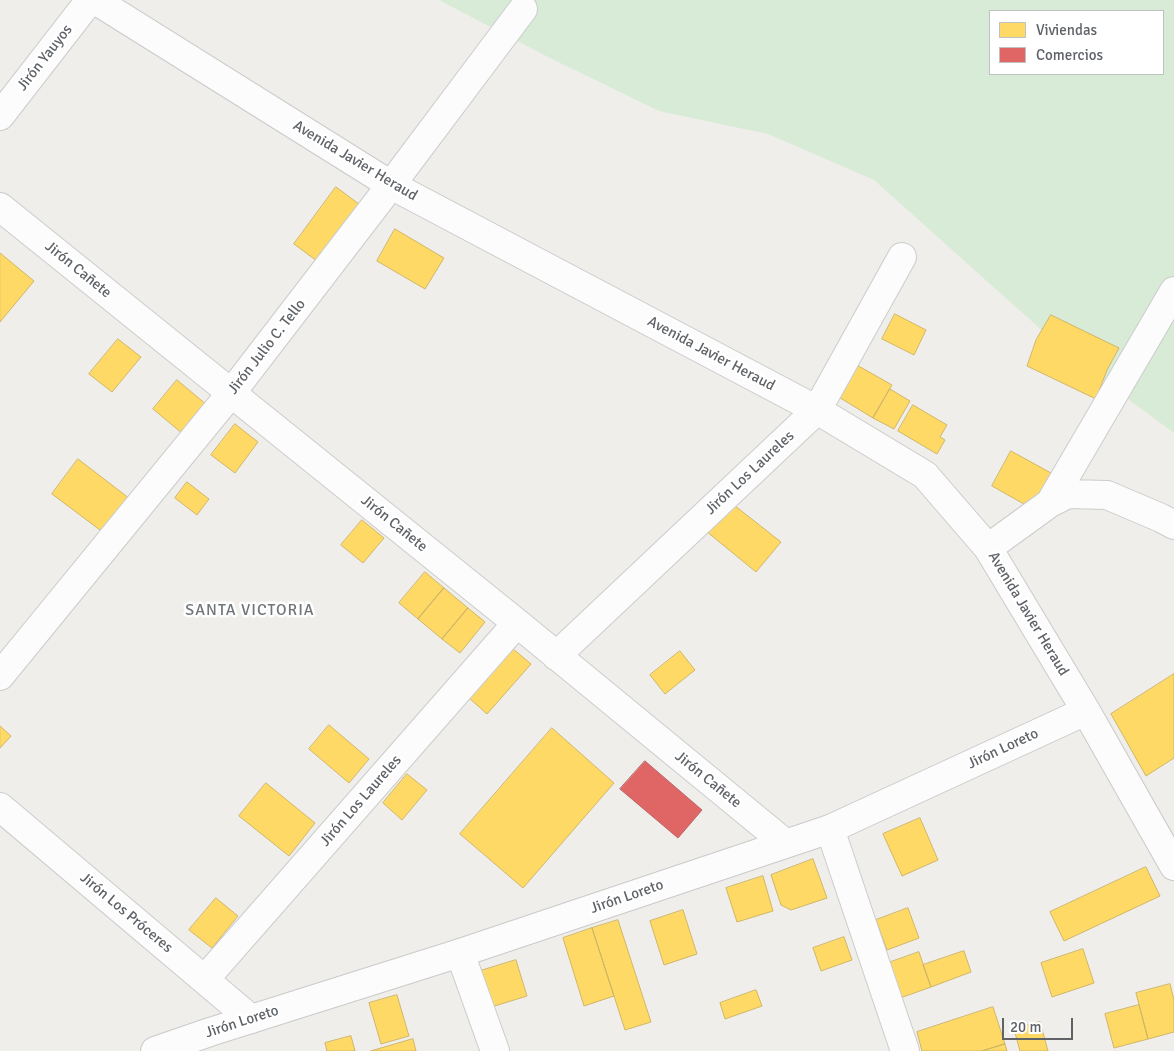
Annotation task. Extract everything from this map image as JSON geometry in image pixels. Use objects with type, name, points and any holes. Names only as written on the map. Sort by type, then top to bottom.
[{"type":"street","name":"Jirón Yauyos","points":[[0,116],[90,0]]},
{"type":"street","name":"Avenida Javier Heraud","points":[[95,0],[391,185],[817,410],[925,475],[988,548],[1086,711],[1174,866]]},
{"type":"street","name":"Jirón Julio C. Tello","points":[[0,676],[232,392],[523,9]]},
{"type":"street","name":"Jirón Cañete","points":[[0,208],[232,392],[517,623],[785,844]]},
{"type":"street","name":"Jirón Los Laureles","points":[[556,656],[817,410],[902,257]]},
{"type":"street","points":[[1050,503],[1174,291]]},
{"type":"street","points":[[988,548],[1050,503],[1068,494],[1107,495],[1174,525]]},
{"type":"street","name":"Jirón Los Laureles","points":[[205,978],[517,623]]},
{"type":"street","name":"Jirón Loreto","points":[[155,1051],[460,954],[830,828],[1086,711]]},
{"type":"street","name":"Jirón Los Próceres","points":[[0,807],[205,978],[251,1019]]},
{"type":"street","points":[[830,828],[905,1051]]},
{"type":"street","points":[[460,954],[495,1051]]},
{"type":"green space","points":[[439,0],[1174,0],[1174,433],[1075,360],[874,180],[768,134],[659,111],[550,58]]},
{"type":"building: Viviendas","points":[[336,187],[363,207],[321,264],[294,244]]},
{"type":"building: Viviendas","points":[[395,229],[444,258],[425,289],[377,261]]},
{"type":"building: Viviendas","points":[[0,253],[34,281],[0,322]]},
{"type":"building: Viviendas","points":[[895,314],[926,330],[914,355],[882,339]]},
{"type":"building: Viviendas","points":[[1051,315],[1119,348],[1107,370],[1096,399],[1027,366],[1036,340]]},
{"type":"building: Viviendas","points":[[118,339],[141,357],[112,392],[89,374]]},
{"type":"building: Viviendas","points":[[855,364],[892,385],[873,418],[837,396]]},
{"type":"building: Viviendas","points":[[177,380],[207,405],[183,434],[153,409]]},
{"type":"building: Viviendas","points":[[890,389],[910,401],[894,429],[873,418]]},
{"type":"building: Viviendas","points":[[913,405],[947,425],[940,437],[945,440],[937,454],[898,431]]},
{"type":"building: Viviendas","points":[[235,424],[258,442],[235,473],[211,455]]},
{"type":"building: Viviendas","points":[[1011,451],[1051,473],[1031,508],[992,486]]},
{"type":"building: Viviendas","points":[[78,459],[130,499],[104,533],[52,494]]},
{"type":"building: Viviendas","points":[[187,482],[209,499],[197,515],[175,498]]},
{"type":"building: Viviendas","points":[[730,502],[781,542],[756,572],[706,531]]},
{"type":"building: Viviendas","points":[[362,520],[384,538],[363,563],[341,545]]},
{"type":"building: Viviendas","points":[[425,572],[444,588],[418,619],[399,603]]},
{"type":"building: Viviendas","points":[[444,588],[468,608],[442,639],[418,619]]},
{"type":"building: Viviendas","points":[[468,608],[485,622],[460,653],[442,639]]},
{"type":"building: Viviendas","points":[[512,648],[531,664],[487,714],[468,697]]},
{"type":"building: Viviendas","points":[[680,651],[695,670],[665,694],[650,675]]},
{"type":"building: Viviendas","points":[[1174,674],[1174,758],[1146,776],[1111,714]]},
{"type":"building: Viviendas","points":[[329,725],[369,759],[349,783],[309,749]]},
{"type":"building: Viviendas","points":[[0,726],[11,736],[0,748]]},
{"type":"building: Viviendas","points":[[552,728],[614,783],[523,888],[460,834]]},
{"type":"building: Viviendas","points":[[407,774],[427,790],[402,820],[383,803]]},
{"type":"building: Viviendas","points":[[266,783],[315,823],[289,856],[239,816]]},
{"type":"building: Viviendas","points":[[920,818],[938,860],[902,876],[883,834]]},
{"type":"building: Viviendas","points":[[813,859],[827,898],[791,910],[781,905],[771,875]]},
{"type":"building: Viviendas","points":[[1146,867],[1160,896],[1064,941],[1050,912]]},
{"type":"building: Viviendas","points":[[763,876],[773,911],[737,922],[726,888]]},
{"type":"building: Viviendas","points":[[216,898],[238,916],[212,948],[189,930]]},
{"type":"building: Viviendas","points":[[908,908],[919,938],[887,950],[876,920]]},
{"type":"building: Viviendas","points":[[683,910],[697,954],[664,965],[650,921]]},
{"type":"building: Viviendas","points":[[618,920],[651,1022],[625,1030],[592,928]]},
{"type":"building: Viviendas","points":[[592,928],[614,996],[584,1006],[563,938]]},
{"type":"building: Viviendas","points":[[844,937],[852,960],[821,971],[813,948]]},
{"type":"building: Viviendas","points":[[1083,949],[1094,983],[1052,997],[1041,963]]},
{"type":"building: Viviendas","points":[[964,951],[971,972],[931,987],[923,965]]},
{"type":"building: Viviendas","points":[[919,952],[931,987],[900,998],[888,963]]},
{"type":"building: Viviendas","points":[[516,960],[527,996],[488,1008],[477,972]]},
{"type":"building: Viviendas","points":[[1170,984],[1174,1000],[1174,1032],[1148,1039],[1136,993]]},
{"type":"building: Viviendas","points":[[756,990],[762,1006],[725,1019],[720,1003]]},
{"type":"building: Viviendas","points":[[397,995],[409,1036],[381,1044],[369,1003]]},
{"type":"building: Viviendas","points":[[1139,1005],[1148,1039],[1114,1048],[1105,1014]]},
{"type":"building: Viviendas","points":[[993,1007],[1005,1044],[982,1051],[922,1051],[917,1032]]},
{"type":"building: Viviendas","points":[[1040,1022],[1048,1051],[1020,1051],[1014,1029]]},
{"type":"building: Viviendas","points":[[351,1036],[355,1051],[327,1051],[325,1043]]},
{"type":"building: Viviendas","points":[[413,1039],[416,1051],[371,1051]]},
{"type":"building: Viviendas","points":[[1005,1044],[1007,1051],[982,1051]]},
{"type":"building: Comercios","points":[[645,761],[702,810],[678,838],[620,789]]},
{"type":"district","name":"SANTA VICTORIA","points":[[250,611]]}]
